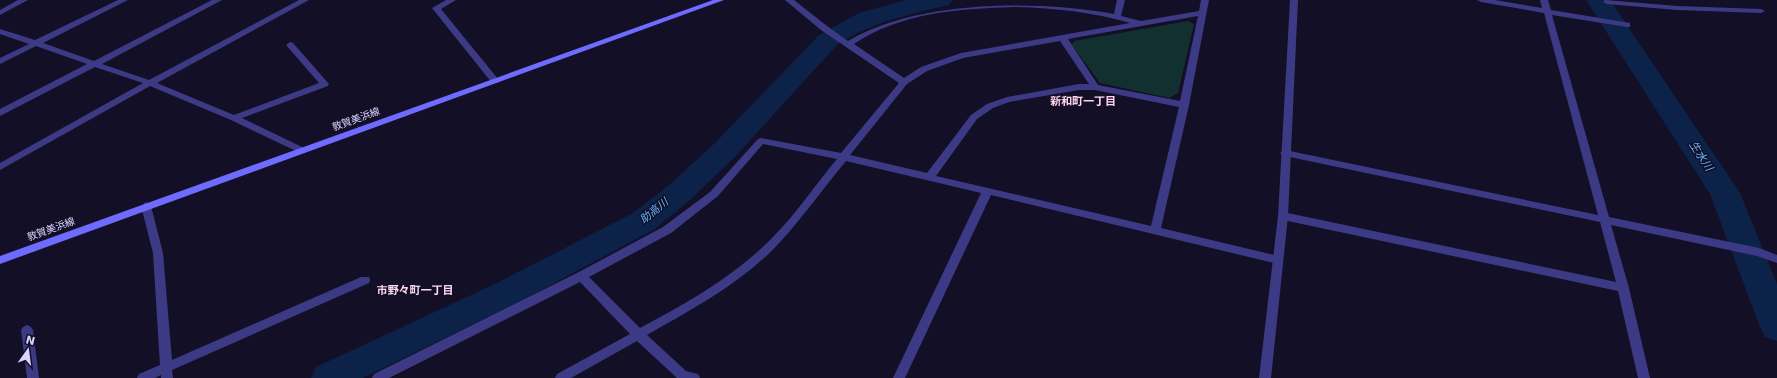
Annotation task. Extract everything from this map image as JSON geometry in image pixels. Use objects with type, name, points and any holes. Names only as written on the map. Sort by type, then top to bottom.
[{"type":"main road","name":"敦賀美浜線","points":[[0,260],[718,0]]},
{"type":"street","points":[[0,12],[24,0]]},
{"type":"street","points":[[0,61],[124,0]]},
{"type":"street","points":[[0,113],[218,0]]},
{"type":"street","points":[[0,167],[150,83],[305,0]]},
{"type":"street","points":[[452,0],[436,8],[495,81]]},
{"type":"street","points":[[789,0],[824,28],[904,82]]},
{"type":"street","points":[[1117,16],[1121,0]]},
{"type":"street","points":[[1155,230],[1184,106],[1204,0]]},
{"type":"street","points":[[1265,378],[1283,216],[1285,153],[1294,0]]},
{"type":"street","points":[[1481,0],[1627,25]]},
{"type":"street","points":[[1544,0],[1623,288],[1644,378]]},
{"type":"street","points":[[1720,0],[1731,10]]},
{"type":"street","points":[[1607,2],[1661,3],[1677,8],[1762,11]]},
{"type":"street","points":[[849,44],[862,35],[889,22],[910,16],[961,7],[1034,4],[1117,16],[1139,23]]},
{"type":"street","points":[[561,378],[639,336],[709,295],[750,264],[776,239],[904,82],[924,69],[961,56],[1139,23],[1202,13]]},
{"type":"street","points":[[0,31],[150,83],[234,118],[301,150]]},
{"type":"street","points":[[1062,37],[1095,87]]},
{"type":"street","points":[[234,118],[325,84],[290,45]]},
{"type":"street","points":[[930,177],[974,117],[990,106],[1007,100],[1065,90],[1095,87],[1184,106]]},
{"type":"street","points":[[378,378],[581,276],[673,225],[714,194],[761,141],[844,157],[1278,260]]},
{"type":"street","points":[[1285,153],[1759,252],[1777,259]]},
{"type":"street","points":[[899,378],[987,192]]},
{"type":"street","points":[[146,206],[158,253],[167,373]]},
{"type":"street","points":[[1283,216],[1623,288]]},
{"type":"street","points":[[581,276],[639,336],[686,377]]},
{"type":"street","points":[[143,378],[167,373],[365,280]]},
{"type":"street","points":[[27,330],[33,378]]},
{"type":"green space","points":[[1188,21],[1194,24],[1178,93],[1169,98],[1100,83],[1072,45],[1074,41]]},
{"type":"waterway","name":"助高川","points":[[329,378],[509,292],[644,221],[679,193],[725,150],[828,40],[841,31],[868,18],[911,6],[941,0]]},
{"type":"waterway","name":"生水川","points":[[1598,0],[1725,193],[1777,327]]},
{"type":"district","name":"新和町一丁目","points":[[1083,101]]},
{"type":"district","name":"市野々町一丁目","points":[[415,290]]}]
